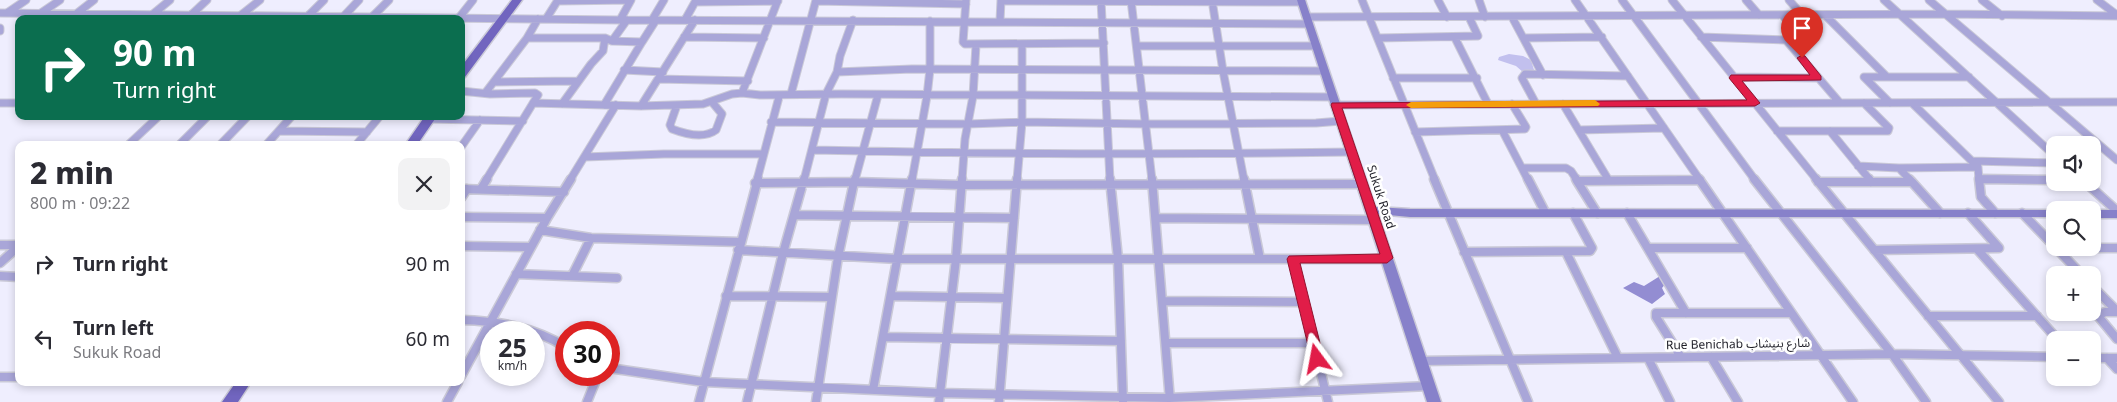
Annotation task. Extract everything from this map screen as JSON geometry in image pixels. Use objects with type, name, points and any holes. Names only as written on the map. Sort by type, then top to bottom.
[{"type":"main road","points":[[465,70],[517,0]]},
{"type":"main road","points":[[414,141],[429,120]]},
{"type":"main road","points":[[230,402],[241,386]]},
{"type":"street","points":[[3,13],[26,0]]},
{"type":"street","points":[[41,14],[60,0]]},
{"type":"street","points":[[75,14],[94,0]]},
{"type":"street","points":[[153,14],[170,0]]},
{"type":"street","points":[[190,15],[208,0]]},
{"type":"street","points":[[3,13],[241,15],[260,0]]},
{"type":"street","points":[[309,15],[324,0]]},
{"type":"street","points":[[346,15],[359,0]]},
{"type":"street","points":[[379,15],[389,0]]},
{"type":"street","points":[[461,15],[473,0]]},
{"type":"street","points":[[546,19],[558,0],[631,0],[624,20],[612,41]]},
{"type":"street","points":[[604,105],[642,42],[664,0]]},
{"type":"street","points":[[1102,0],[1101,22],[1104,43],[1106,123],[1118,259],[1123,399]]},
{"type":"street","points":[[1131,0],[1147,124],[1160,259],[1170,400]]},
{"type":"street","points":[[1362,0],[1464,252],[1528,402]]},
{"type":"street","points":[[1438,0],[1447,17]]},
{"type":"street","points":[[1479,0],[1485,17]]},
{"type":"street","points":[[1575,0],[1648,103],[1852,402]]},
{"type":"street","points":[[1622,0],[1779,213],[1892,354],[1926,402]]},
{"type":"street","points":[[1672,0],[1843,213],[1999,402]]},
{"type":"street","points":[[1746,0],[1759,15]]},
{"type":"street","points":[[1789,0],[1802,15]]},
{"type":"street","points":[[1884,0],[2046,148]]},
{"type":"street","points":[[1929,0],[2117,160]]},
{"type":"street","points":[[1982,0],[2002,16]]},
{"type":"street","points":[[2097,0],[2117,16]]},
{"type":"street","points":[[685,20],[694,2],[778,1],[742,93]]},
{"type":"street","points":[[791,94],[816,1],[966,2],[963,42],[968,45],[1104,43]]},
{"type":"street","points":[[1000,21],[1001,1],[1301,1]]},
{"type":"street","points":[[1212,1],[1223,71],[1235,123],[1239,154],[1260,259]]},
{"type":"street","name":"Sukuk Road","points":[[1301,1],[1434,402]]},
{"type":"street","points":[[465,18],[1215,24],[1369,17],[1900,14],[2117,16]]},
{"type":"street","points":[[1702,37],[1786,40],[1804,37],[1782,15]]},
{"type":"street","points":[[1825,15],[1886,76]]},
{"type":"street","points":[[1512,16],[1544,75]]},
{"type":"street","points":[[1378,38],[1455,38],[1478,36],[1469,17]]},
{"type":"street","points":[[486,92],[527,38],[538,19]]},
{"type":"street","points":[[641,106],[694,20]]},
{"type":"street","points":[[747,402],[783,253],[813,150],[826,94],[836,72],[853,20]]},
{"type":"street","points":[[873,390],[927,96],[930,69],[930,21]]},
{"type":"street","points":[[684,37],[764,38]]},
{"type":"street","points":[[1524,38],[1602,37]]},
{"type":"street","points":[[527,38],[605,38],[612,41],[642,42]]},
{"type":"street","points":[[562,104],[603,51],[605,38]]},
{"type":"street","points":[[1455,38],[1488,104]]},
{"type":"street","points":[[1786,40],[1840,103]]},
{"type":"street","points":[[940,398],[956,259],[964,153],[973,96],[976,45]]},
{"type":"street","points":[[999,398],[1009,259],[1022,122],[1020,96],[1022,45]]},
{"type":"street","points":[[1137,46],[1317,46]]},
{"type":"street","points":[[836,72],[930,69],[1325,71]]},
{"type":"street","points":[[624,70],[663,72]]},
{"type":"street","points":[[1536,104],[1522,76],[1525,74],[1628,76]]},
{"type":"street","points":[[1890,103],[1864,77],[1968,76]]},
{"type":"street","points":[[1394,78],[1476,78]]},
{"type":"street","points":[[1734,78],[1818,78]]},
{"type":"street","points":[[658,80],[748,81]]},
{"type":"street","points":[[495,82],[578,81]]},
{"type":"street","points":[[465,91],[486,92],[490,94],[535,93],[538,95],[480,189]]},
{"type":"street","points":[[534,103],[641,106],[677,105],[712,102],[732,94],[742,93],[779,97],[791,94],[1228,96],[1404,105],[2117,102]]},
{"type":"street","points":[[816,402],[846,216],[878,95]]},
{"type":"street","points":[[698,402],[762,154],[779,97]]},
{"type":"street","points":[[677,105],[670,125],[672,129],[688,134],[708,134],[716,129],[722,114],[712,102]]},
{"type":"street","points":[[0,103],[15,103]]},
{"type":"street","points":[[1777,131],[1888,131],[1888,128],[1864,103]]},
{"type":"street","points":[[1912,103],[1978,167],[1981,197],[1995,213]]},
{"type":"street","points":[[1415,132],[1526,128],[1512,104]]},
{"type":"street","points":[[1563,104],[1608,180]]},
{"type":"street","points":[[465,369],[540,230],[616,105]]},
{"type":"street","points":[[465,119],[523,121]]},
{"type":"street","points":[[132,141],[155,120]]},
{"type":"street","points":[[183,141],[204,120]]},
{"type":"street","points":[[224,141],[244,120]]},
{"type":"street","points":[[270,141],[289,120]]},
{"type":"street","points":[[359,141],[377,120]]},
{"type":"street","points":[[465,141],[480,120]]},
{"type":"street","points":[[772,122],[1147,124],[1316,123],[1341,121]]},
{"type":"street","points":[[1579,130],[1664,128]]},
{"type":"street","points":[[1502,130],[1545,212]]},
{"type":"street","points":[[279,131],[367,132]]},
{"type":"street","points":[[1830,132],[1871,182]]},
{"type":"street","points":[[813,150],[964,153],[1239,154],[1352,152]]},
{"type":"street","points":[[585,157],[664,154],[762,154]]},
{"type":"street","points":[[1972,161],[2046,163]]},
{"type":"street","points":[[1858,166],[1899,168],[1978,167]]},
{"type":"street","points":[[1522,168],[1566,168],[1571,171],[1578,181],[1597,213]]},
{"type":"street","points":[[1899,168],[1940,213]]},
{"type":"street","points":[[1980,179],[2046,180]]},
{"type":"street","points":[[1578,181],[1700,180]]},
{"type":"street","points":[[1818,182],[1912,182]]},
{"type":"street","points":[[755,183],[1362,184]]},
{"type":"street","points":[[465,189],[564,192]]},
{"type":"street","points":[[2095,191],[2117,212]]},
{"type":"street","points":[[1156,218],[1545,212],[2046,214]]},
{"type":"street","points":[[2101,213],[2117,212]]},
{"type":"street","points":[[1464,252],[1566,252],[1591,250],[1574,213]]},
{"type":"street","points":[[1627,213],[1686,313]]},
{"type":"street","points":[[1874,250],[1977,250],[1997,249],[2000,247],[1968,213]]},
{"type":"street","points":[[2022,213],[2046,237]]},
{"type":"street","points":[[794,215],[1014,218]]},
{"type":"street","points":[[465,217],[547,218]]},
{"type":"street","points":[[540,230],[591,238],[739,246],[783,253],[898,259],[1387,258]]},
{"type":"street","points":[[572,276],[591,238]]},
{"type":"street","points":[[0,245],[15,245]]},
{"type":"street","points":[[465,246],[531,247]]},
{"type":"street","points":[[1648,248],[1747,248]]},
{"type":"street","points":[[2101,248],[2117,248]]},
{"type":"street","points":[[0,263],[15,249]]},
{"type":"street","points":[[1977,250],[2050,331]]},
{"type":"street","points":[[1566,252],[1618,358]]},
{"type":"street","points":[[2064,256],[2074,266]]},
{"type":"street","points":[[1293,259],[1328,402]]},
{"type":"street","points":[[516,274],[617,278]]},
{"type":"street","points":[[0,276],[15,277]]},
{"type":"street","points":[[2101,295],[2117,311]]},
{"type":"street","points":[[726,296],[832,297]]},
{"type":"street","points":[[891,296],[1006,298]]},
{"type":"street","points":[[1163,301],[1303,302]]},
{"type":"street","points":[[2117,311],[2105,312],[2098,316],[2117,339]]},
{"type":"street","points":[[1681,357],[1656,315],[1658,312],[1791,312]]},
{"type":"street","points":[[1928,316],[2037,316]]},
{"type":"street","points":[[465,320],[491,320],[525,327],[555,339]]},
{"type":"street","points":[[883,337],[1121,341]]},
{"type":"street","points":[[1166,343],[1313,343]]},
{"type":"street","name":"Rue Benichab شارع بنيشاب","points":[[1421,361],[1892,354],[2046,357]]},
{"type":"street","points":[[1711,357],[1738,402]]},
{"type":"street","points":[[1648,358],[1670,402]]},
{"type":"street","points":[[2101,358],[2117,358]]},
{"type":"street","points":[[2107,358],[2117,369]]},
{"type":"street","points":[[620,370],[704,382],[873,390],[940,398],[1170,400],[1429,386]]},
{"type":"street","points":[[0,377],[15,377]]},
{"type":"street","points":[[447,402],[456,386]]},
{"type":"street","points":[[587,402],[594,386]]},
{"type":"shaded area","points":[[1509,54],[1523,56],[1531,60],[1534,70],[1530,73],[1524,73],[1516,66],[1498,60],[1499,57]]},
{"type":"shaded area","points":[[1660,276],[1666,283],[1662,288],[1665,294],[1652,304],[1623,288],[1634,282],[1644,286]]},
{"type":"slow traffic","points":[[1411,105],[1595,104]]},
{"type":"route","points":[[1317,359],[1293,259],[1387,258],[1336,105],[1755,103],[1734,78],[1818,78],[1802,58]]}]
